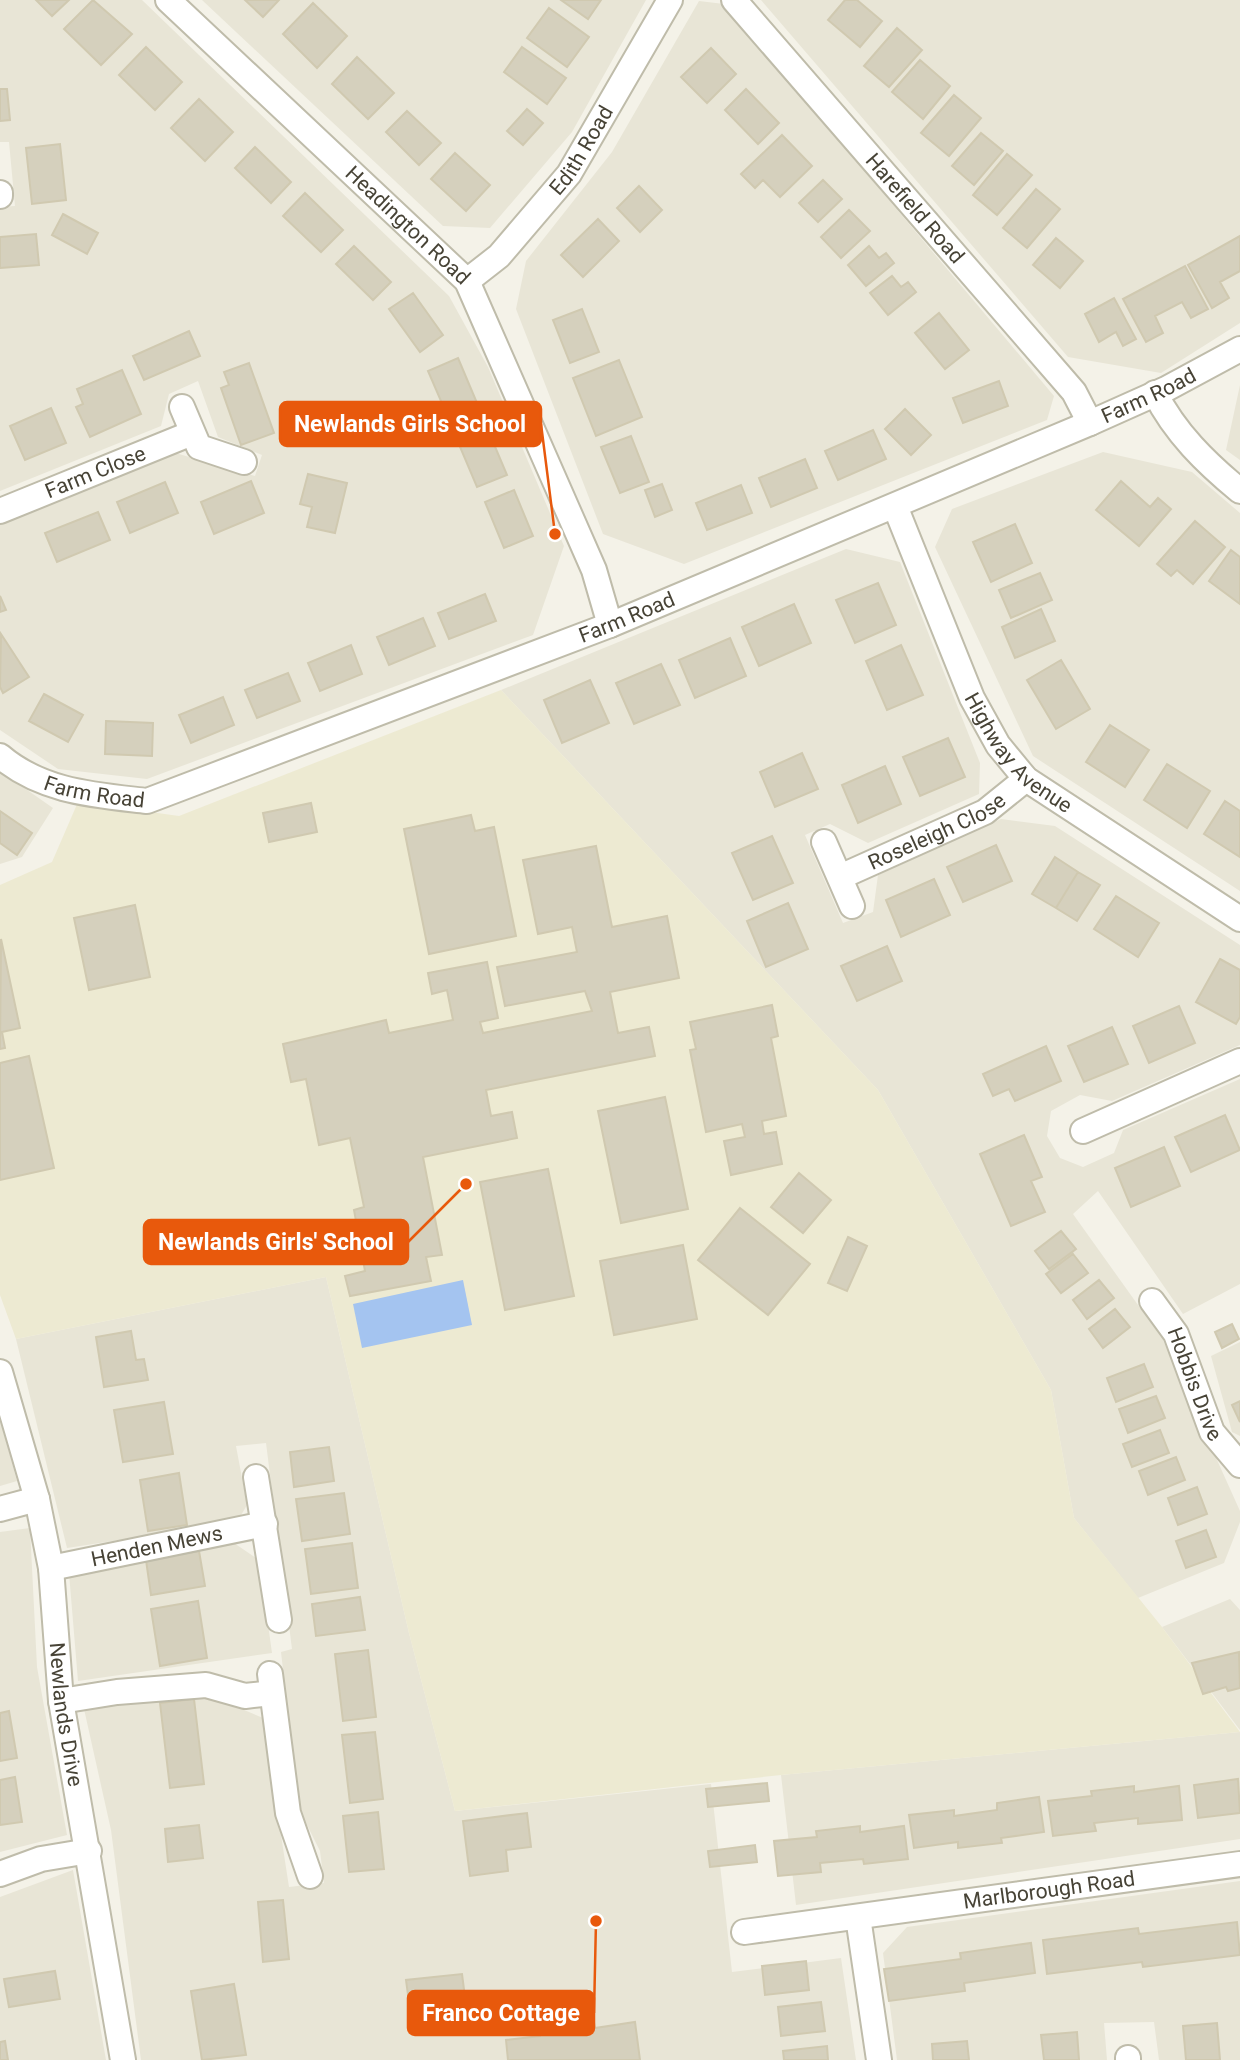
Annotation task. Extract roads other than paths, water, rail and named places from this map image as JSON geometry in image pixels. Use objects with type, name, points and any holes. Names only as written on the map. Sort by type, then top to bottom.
[{"type":"street","name":"Headington Road","points":[[168,0],[467,281],[594,570],[610,625]]},
{"type":"street","name":"Edith Road","points":[[467,281],[499,256],[569,174],[670,0]]},
{"type":"street","name":"Harefield Road","points":[[734,0],[1074,392],[1090,423]]},
{"type":"street","name":"Farm Road","points":[[0,756],[11,765],[67,792],[147,801],[610,625],[1090,423],[1240,349]]},
{"type":"street","points":[[1155,393],[1165,413],[1206,463],[1240,491]]},
{"type":"street","points":[[182,407],[199,447],[244,462]]},
{"type":"street","name":"Farm Close","points":[[0,511],[192,433]]},
{"type":"street","name":"Highway Avenue","points":[[895,506],[972,698],[998,745],[1026,779],[1240,919]]},
{"type":"street","name":"Roseleigh Close","points":[[840,877],[985,812],[1026,779]]},
{"type":"street","name":"Roseleigh Close","points":[[824,842],[852,906]]},
{"type":"street","points":[[1083,1130],[1240,1061]]},
{"type":"street","name":"Hobbis Drive","points":[[1152,1301],[1176,1334],[1212,1432],[1240,1465]]},
{"type":"street","name":"Newlands Drive","points":[[0,1372],[37,1499],[51,1567],[61,1701],[123,2060]]},
{"type":"street","points":[[256,1477],[279,1619]]},
{"type":"street","points":[[0,1508],[37,1499]]},
{"type":"street","name":"Henden Mews","points":[[51,1567],[265,1524]]},
{"type":"street","points":[[61,1701],[117,1692],[206,1685],[245,1696],[271,1684],[288,1814],[310,1876]]},
{"type":"street","points":[[0,1874],[41,1859],[89,1851]]},
{"type":"street","name":"Marlborough Road","points":[[744,1932],[1240,1864]]},
{"type":"street","points":[[858,1917],[878,2060]]},
{"type":"water","points":[[463,1280],[472,1325],[362,1348],[353,1304]]},
{"type":"place","name":"Newlands Girls School","points":[[555,534]]},
{"type":"place","name":"Newlands Girls' School","points":[[466,1184]]},
{"type":"place","name":"Franco Cottage","points":[[596,1921]]}]
